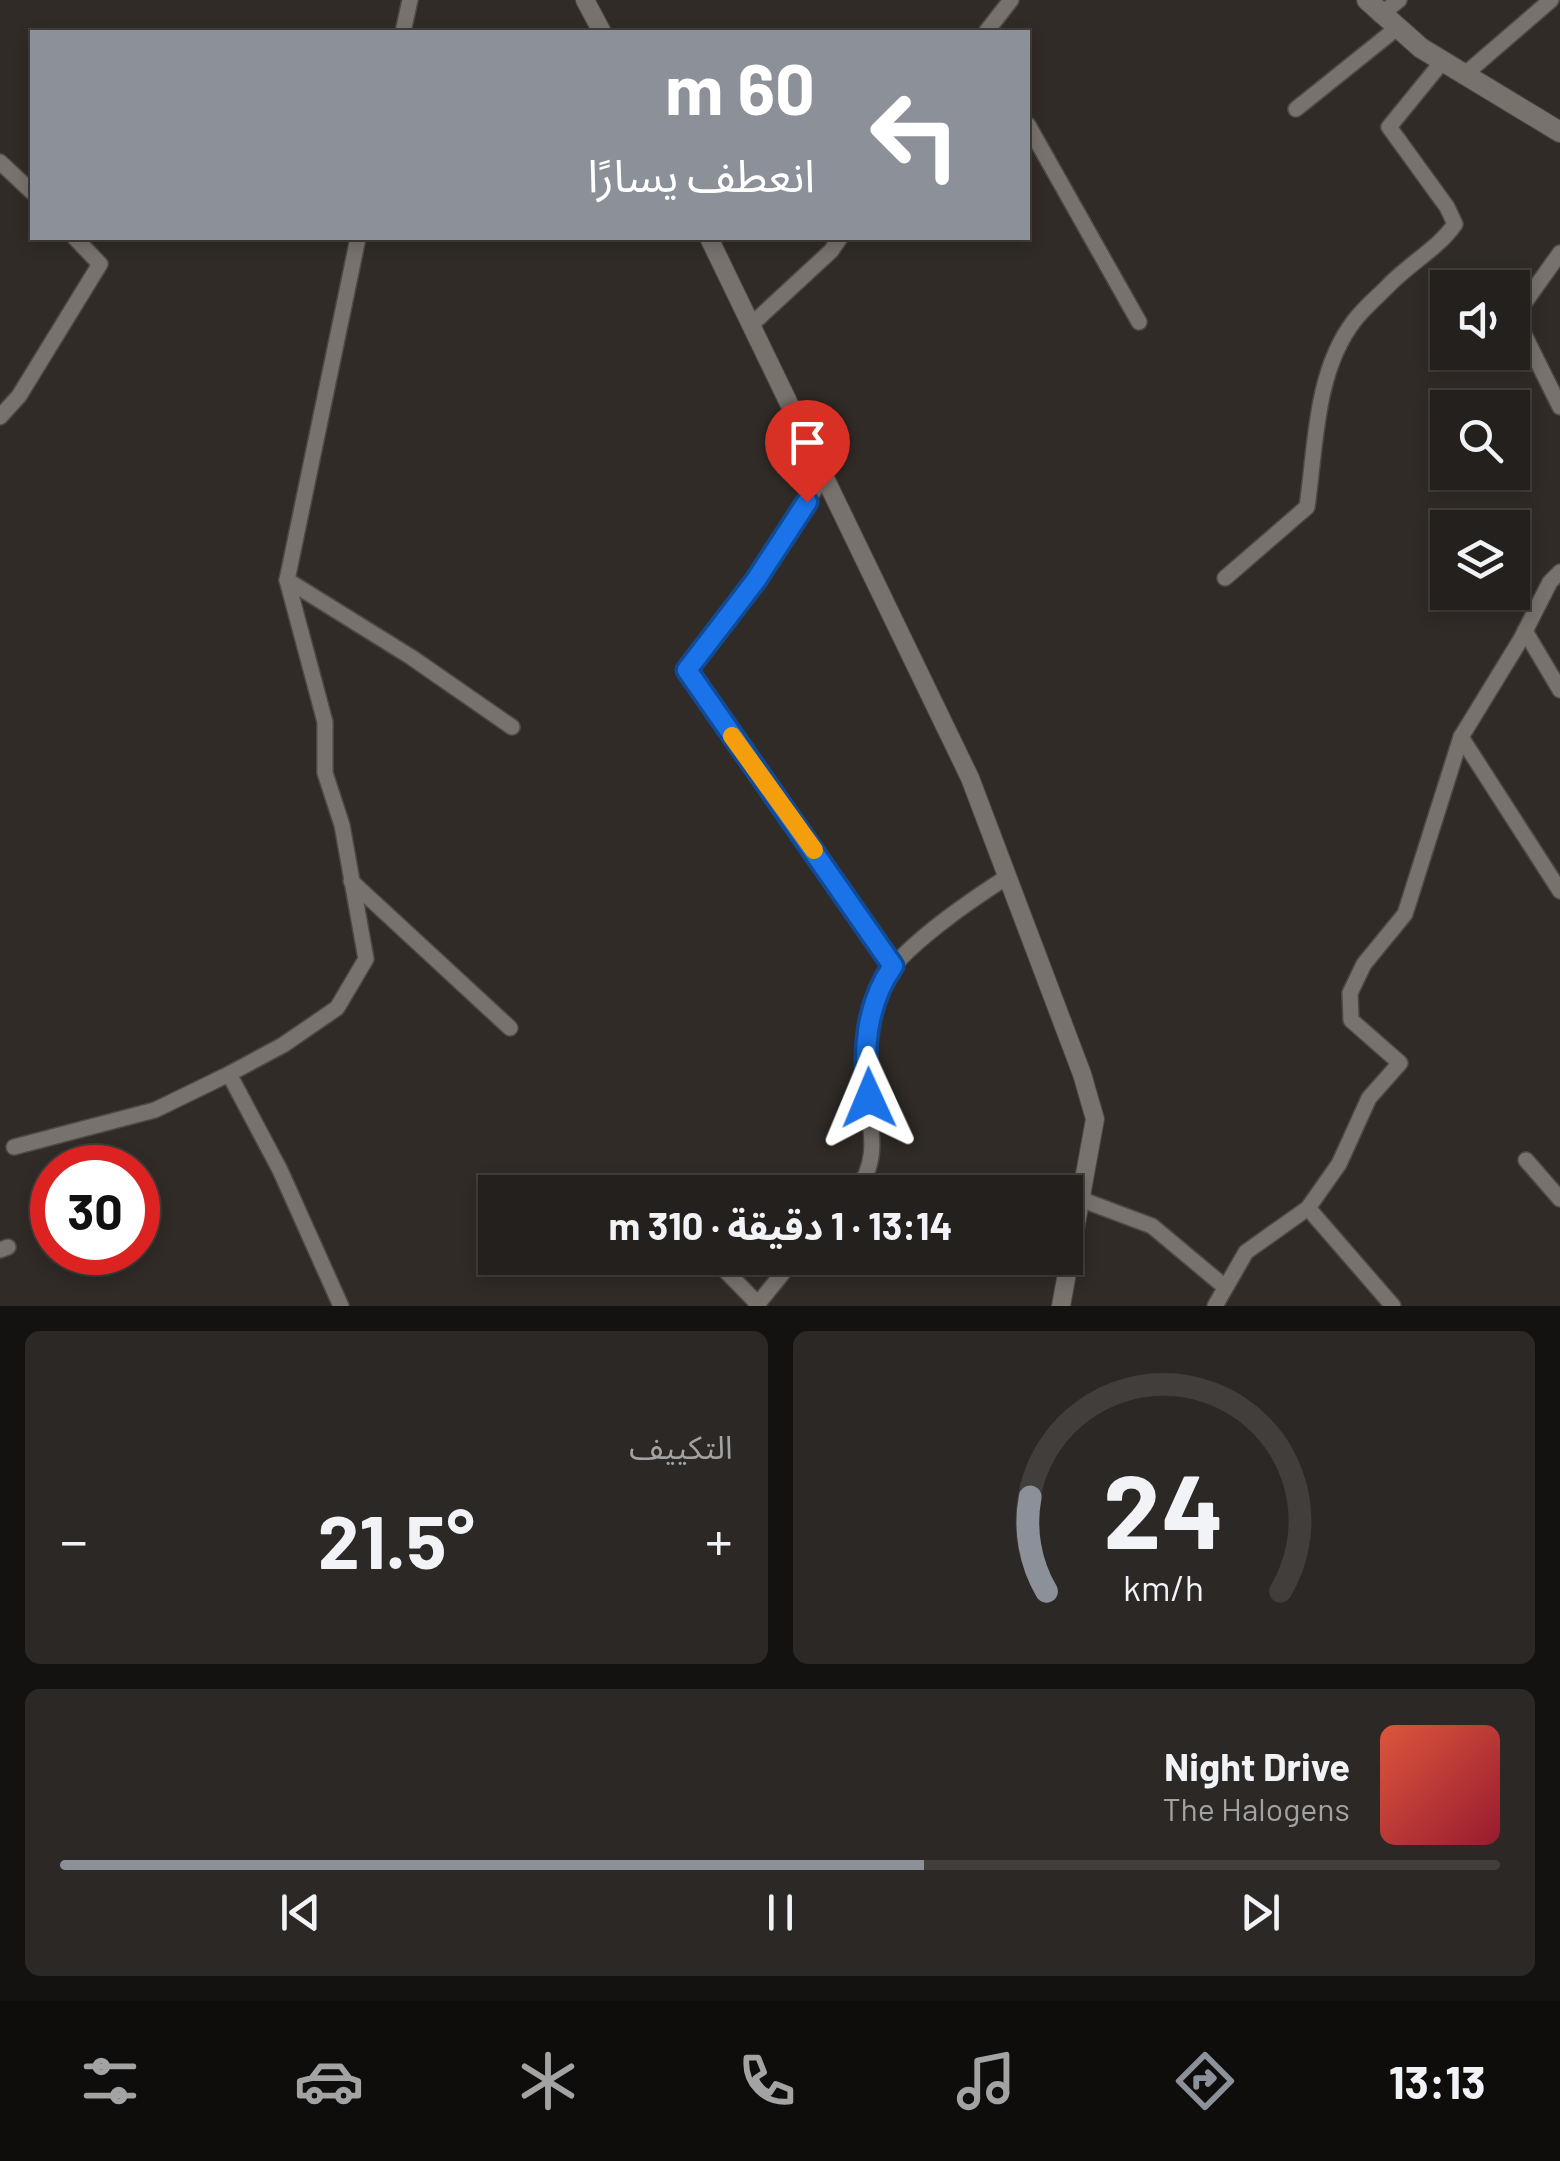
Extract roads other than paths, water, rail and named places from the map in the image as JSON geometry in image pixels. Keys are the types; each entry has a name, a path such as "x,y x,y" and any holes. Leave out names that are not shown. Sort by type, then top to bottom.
{"main road":[{"path":"1382,15 1442,62 1560,132"}],"street":[{"path":"403,30 410,0"},
{"path":"585,0 601,30"},
{"path":"988,30 1011,0"},
{"path":"1296,109 1399,0"},
{"path":"1464,76 1551,0"},
{"path":"1225,578 1307,507 1318,414 1333,358 1354,321 1408,265 1447,236 1455,224 1389,127 1442,62"},
{"path":"1030,129 1138,322"},
{"path":"0,162 30,190"},
{"path":"0,418 19,396 100,264 77,240"},
{"path":"14,1147 154,1110 283,1046 337,1008 366,959 342,825 325,774 325,722 287,580 358,240"},
{"path":"710,240 970,778 1082,1074 1095,1119 1083,1183"},
{"path":"752,324 838,240"},
{"path":"1560,253 1515,316 1560,407"},
{"path":"824,475 756,580 687,670 893,966"},
{"path":"1215,1306 1246,1252 1308,1208 1338,1164 1369,1098 1400,1063 1351,1020 1350,994 1364,964 1405,914 1461,738 1550,582 1560,572"},
{"path":"287,580 411,657 512,727"},
{"path":"1525,631 1560,690"},
{"path":"1461,738 1560,891"},
{"path":"865,1175 874,1148 866,1077 872,1004 893,966 946,920 1007,877"},
{"path":"352,881 510,1028"},
{"path":"229,1074 280,1170 341,1306"},
{"path":"1526,1160 1560,1199"},
{"path":"1083,1200 1152,1226 1225,1288"},
{"path":"1308,1208 1394,1306"},
{"path":"729,1275 757,1305 781,1275"},
{"path":"1061,1306 1067,1275"}]}
